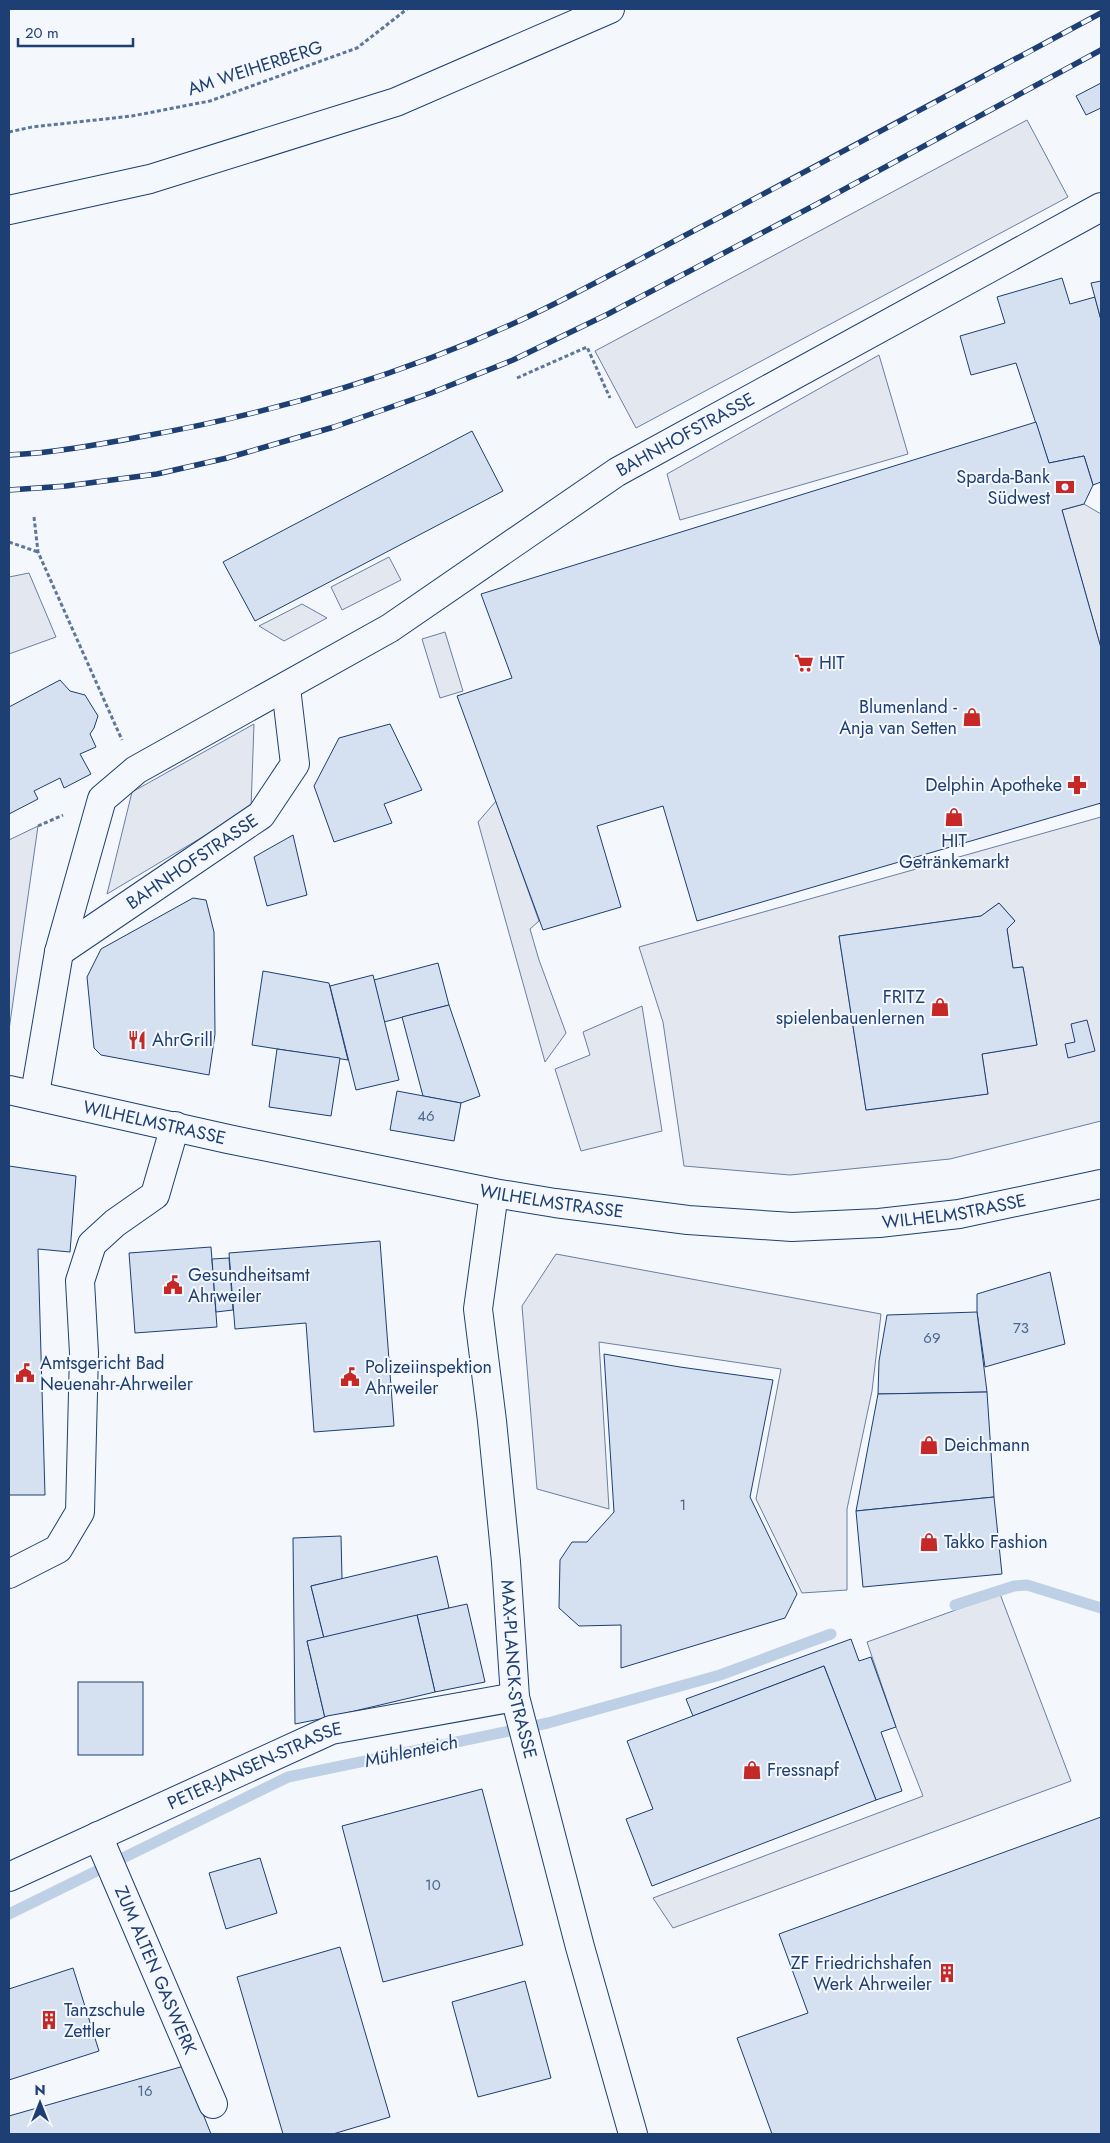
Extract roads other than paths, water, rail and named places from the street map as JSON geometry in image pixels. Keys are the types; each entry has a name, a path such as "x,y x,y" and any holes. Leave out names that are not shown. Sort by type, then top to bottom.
{"street":[{"path":"9,210 150,179 396,102 610,9"},
{"name":"BAHNHOFSTRASSE","path":"35,1094 59,952 102,799 136,770 286,688 390,628 617,472 1101,207"},
{"name":"BAHNHOFSTRASSE","path":"59,952 261,816 295,764 286,688"},
{"name":"WILHELMSTRASSE","path":"9,1090 35,1094 281,1150 494,1193 688,1220 792,1227 879,1223 959,1214 1101,1184"},
{"path":"9,1574 58,1549 80,1512 84,1353 80,1281 92,1244 115,1223 155,1195 175,1126"},
{"name":"MAX-PLANCK-STRASSE","path":"494,1193 478,1309 492,1421 506,1562 517,1705 580,1947 633,2134"},
{"name":"PETER-JANSEN-STRASSE","path":"9,1878 101,1843 331,1730 517,1705"},
{"name":"ZUM ALTEN GASWERK","path":"101,1843 213,2104"}],"waterway":[{"name":"Mühlenteich","path":"955,1605 1014,1586 1027,1585 1101,1608"},
{"name":"Mühlenteich","path":"9,1914 288,1777 548,1723 720,1675 831,1634"}],"railway":[{"path":"9,455 90,446 242,416 345,387 396,371 446,352 542,310 587,287 1101,13"},
{"path":"9,490 66,486 157,474 227,458 334,427 431,393 513,360 608,314 817,204 1101,50"}],"place":[{"name":"Sparda-Bank Südwest","path":"1065,487"},
{"name":"HIT","path":"804,663"},
{"name":"Blumenland - Anja van Setten","path":"972,717"},
{"name":"Delphin Apotheke","path":"1077,785"},
{"name":"HIT Getränkemarkt","path":"954,817"},
{"name":"FRITZ spielenbauenlernen","path":"940,1007"},
{"name":"AhrGrill","path":"137,1040"},
{"name":"Gesundheitsamt Ahrweiler","path":"173,1285"},
{"name":"Amtsgericht Bad Neuenahr-Ahrweiler","path":"25,1373"},
{"name":"Polizeiinspektion Ahrweiler","path":"350,1377"},
{"name":"Deichmann","path":"929,1445"},
{"name":"Takko Fashion","path":"929,1542"},
{"name":"Fressnapf","path":"752,1770"},
{"name":"ZF Friedrichshafen Werk Ahrweiler","path":"947,1973"},
{"name":"Tanzschule Zettler","path":"49,2020"}]}
